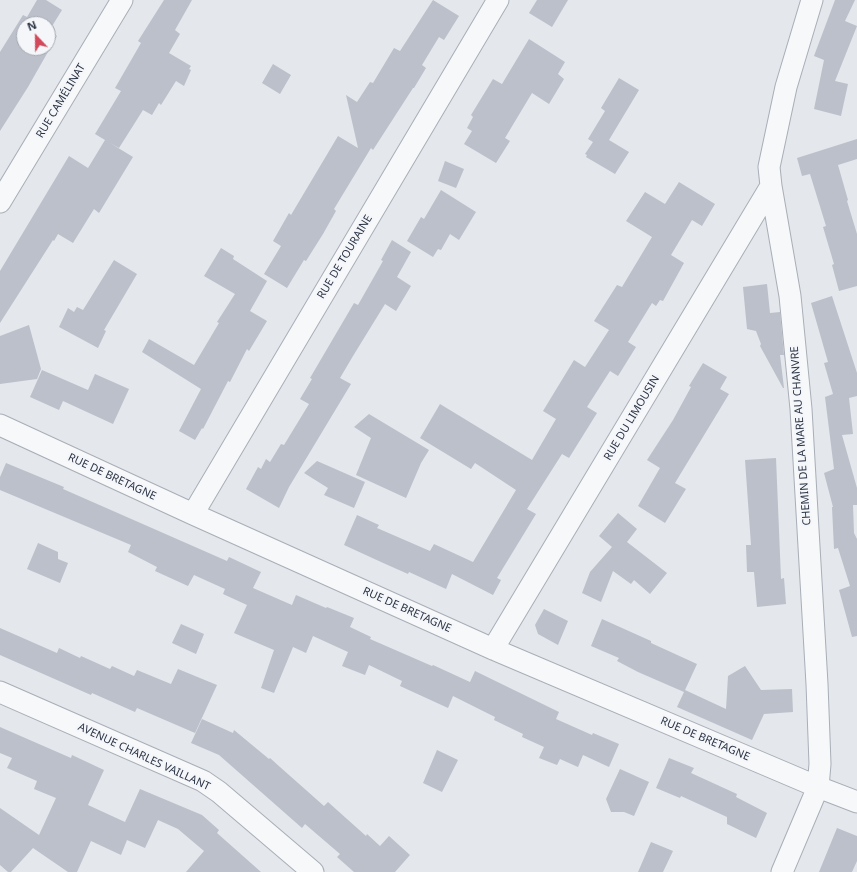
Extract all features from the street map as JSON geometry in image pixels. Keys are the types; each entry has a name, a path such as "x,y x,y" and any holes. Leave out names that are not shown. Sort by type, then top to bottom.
{"street":[{"name":"RUE CAMÉLINAT","path":"0,202 122,0"},
{"name":"RUE DE TOURAINE","path":"193,514 498,0"},
{"name":"CHEMIN DE LA MARE AU CHANVRE","path":"782,872 818,787 820,764 817,684 801,410 790,296 769,167 786,87 812,0"},
{"name":"RUE DU LIMOUSIN","path":"493,649 771,186"},
{"name":"RUE DE BRETAGNE","path":"0,426 493,649 818,787 857,802"},
{"name":"AVENUE CHARLES VAILLANT","path":"0,692 203,781 219,792 313,872"}],"building":[{"path":"37,0 46,0 62,10 56,20 56,16 28,16"},
{"path":"164,0 192,0 175,30 180,34 169,53 191,66 189,69 191,70 184,86 176,81 161,105 159,103 152,115 143,110 119,148 110,143 133,157 99,213 94,209 73,243 58,234 0,323 0,271 69,156 88,168 105,140 95,134 121,91 115,88 141,43 138,41"},
{"path":"433,0 459,16 444,40 439,37 422,65 426,68 414,88 373,150 371,148 334,209 336,211 323,234 306,261 304,260 287,288 264,274 281,246 273,241 289,213 291,215 338,136 358,148 346,95 357,102 370,82 373,83 394,48 400,51"},
{"path":"537,0 568,0 552,27 529,13"},
{"path":"835,0 855,0 845,21 857,26 835,81 848,84 841,116 814,109 824,60 814,56"},
{"path":"16,26 16,56 46,56 0,131 0,52"},
{"path":"529,39 565,62 558,74 564,79 549,104 532,93 505,138 510,141 496,163 464,144 472,131 467,128 473,117 471,115 493,79 502,84"},
{"path":"273,64 291,75 280,94 262,83"},
{"path":"619,78 639,90 609,140 629,152 615,174 586,157 587,155 585,154 593,142 588,139 605,111 601,108"},
{"path":"857,139 857,159 838,165 857,234 857,286 839,291 832,265 834,264 823,227 826,226 810,174 802,176 797,158"},
{"path":"445,161 464,169 456,188 438,181"},
{"path":"679,182 715,204 702,226 692,220 671,255 684,263 663,301 660,300 656,306 652,303 628,342 636,347 618,376 610,371 587,407 597,413 569,458 562,454 527,509 536,514 497,578 501,580 493,595 452,574 446,589 409,572 408,574 344,545 357,515 379,525 377,528 430,551 434,544 473,562 516,490 475,463 471,469 420,438 440,404 532,460 556,419 543,411 574,360 585,367 609,330 594,321 617,285 622,287 652,237 626,221 645,192 665,204"},
{"path":"441,190 476,212 459,240 450,234 441,250 438,249 433,257 407,241 421,217 424,219"},
{"path":"392,240 411,252 397,277 411,286 396,311 385,304 353,356 340,378 351,384 289,487 279,508 246,489 258,467 261,469 266,459 270,462 281,444 284,445 309,404 300,399 312,379 310,378 354,303 358,305 383,261 381,260"},
{"path":"221,248 234,256 233,259 267,281 250,311 267,321 249,351 247,349 230,382 228,381 203,429 202,428 195,440 179,431 201,389 142,352 149,339 194,365 219,323 217,322 235,294 204,276"},
{"path":"114,260 137,274 104,330 106,331 98,348 59,327 68,308 74,312 77,307 83,310"},
{"path":"767,284 770,313 780,312 784,355 780,355 784,388 760,346 761,344 756,331 747,329 743,287"},
{"path":"832,296 857,373 857,396 849,398 853,434 842,435 857,488 857,505 853,505 854,533 857,539 857,636 852,637 839,590 850,586 838,548 834,549 833,507 824,473 834,469 825,397 833,394 824,363 828,362 811,303"},
{"path":"29,325 41,369 37,379 0,384 0,336"},
{"path":"703,363 727,377 720,389 729,394 675,483 686,489 665,523 638,506 660,468 647,460 673,420 691,387 689,386"},
{"path":"42,370 88,390 95,374 129,389 113,424 63,401 59,410 30,397"},
{"path":"369,414 429,450 421,463 406,498 356,475 371,438 354,427"},
{"path":"776,458 781,579 784,578 786,604 757,607 754,572 747,572 746,545 751,545 745,460"},
{"path":"317,461 365,482 354,508 324,495 328,488 304,473"},
{"path":"6,463 64,487 63,489 227,561 229,557 261,572 253,588 292,605 296,595 326,608 327,607 354,618 350,627 371,637 370,639 470,682 475,671 559,712 556,719 592,735 593,733 619,744 609,767 583,755 578,767 560,759 557,765 539,758 544,747 522,737 523,734 494,720 495,717 453,696 448,708 400,686 402,681 369,665 365,675 342,666 348,652 313,636 306,653 293,647 274,693 261,688 274,650 234,633 247,605 223,594 225,589 194,575 188,586 155,571 157,567 128,552 131,545 0,490 0,477"},
{"path":"618,513 637,529 627,542 667,573 650,594 634,580 631,584 613,571 601,602 582,593 590,572 612,547 599,536"},
{"path":"38,543 58,552 58,559 68,563 60,583 27,569"},
{"path":"544,609 568,621 558,645 538,634 535,625"},
{"path":"602,619 697,664 685,690 726,709 728,676 745,666 761,690 792,689 793,712 764,714 752,740 677,707 684,692 638,672 617,661 619,658 591,646"},
{"path":"181,624 204,634 196,654 172,643"},
{"path":"0,628 57,653 59,648 80,658 81,656 110,669 112,666 134,676 137,670 171,684 178,669 217,685 195,733 137,708 135,712 92,693 91,695 0,655"},
{"path":"202,719 233,733 234,730 269,759 270,758 324,806 328,802 366,836 367,834 380,846 389,836 410,855 395,872 354,872 337,857 340,854 305,824 302,828 219,755 191,743"},
{"path":"0,727 71,758 72,755 104,770 88,805 125,822 140,789 202,815 219,830 217,833 261,872 186,872 204,851 178,829 158,820 145,848 127,840 121,855 91,841 77,872 68,872 33,848 11,872 8,872 0,865 0,808 39,835 56,798 34,789 37,781 7,768 12,758 0,753"},
{"path":"437,750 458,760 442,792 423,783"},
{"path":"669,758 694,768 691,773 737,794 736,797 767,813 756,838 727,824 727,817 681,796 680,798 656,788"},
{"path":"620,769 649,782 634,816 624,812 611,812 606,799"},
{"path":"837,828 857,836 857,861 852,872 819,872"},
{"path":"651,842 673,851 663,872 638,872"}]}
